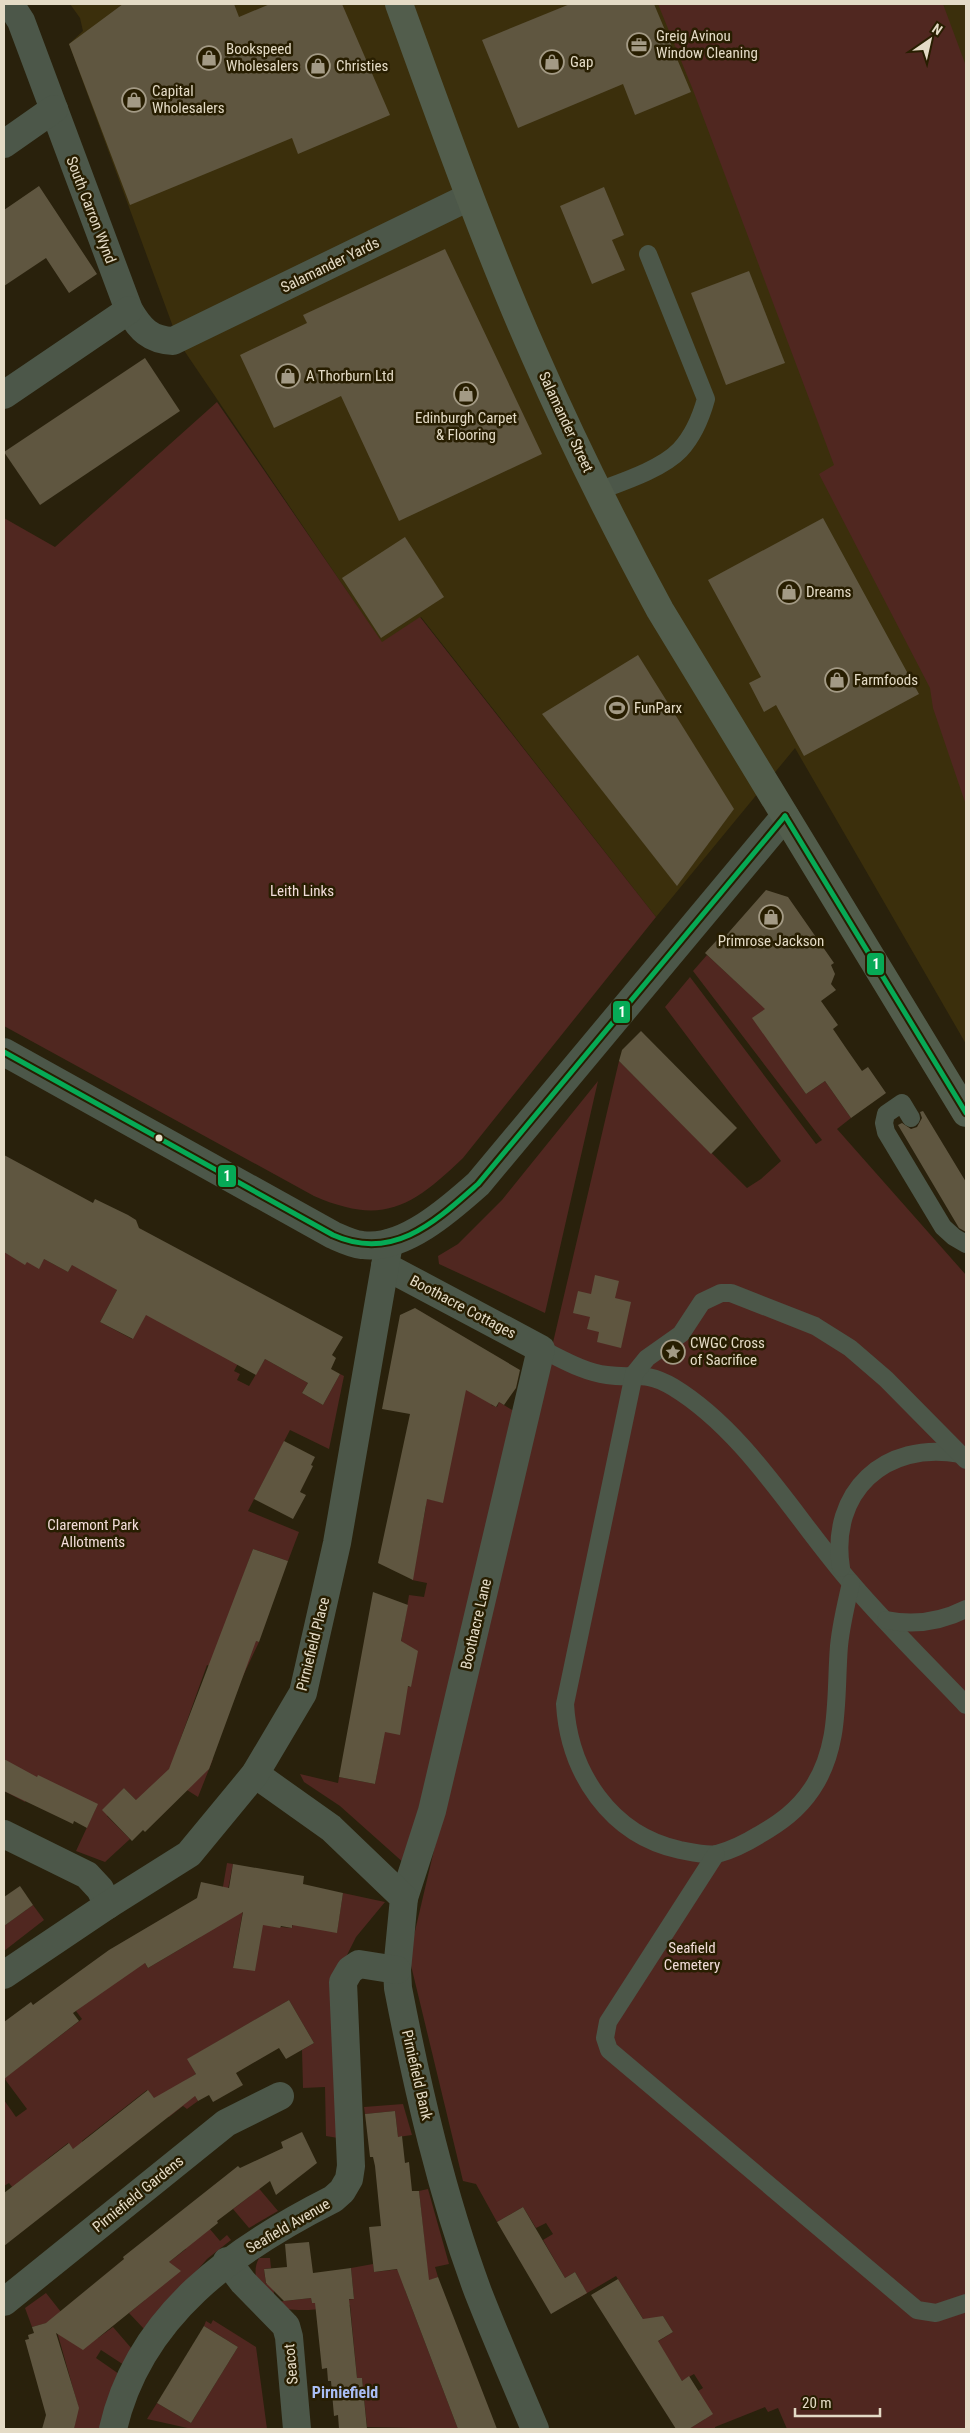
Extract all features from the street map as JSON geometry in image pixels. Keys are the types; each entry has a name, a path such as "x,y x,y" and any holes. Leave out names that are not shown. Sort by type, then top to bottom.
{"main road":[{"name":"Salamander Street","path":"399,4 469,197 534,356 598,491 660,610 966,1113"}],"street":[{"name":"South Carron Wynd","path":"10,4 21,21 129,310 146,334 159,340 173,341 191,332"},
{"path":"4,144 54,109"},
{"name":"Salamander Yards","path":"191,332 469,197"},
{"path":"4,395 129,310"},
{"path":"4,1052 333,1235 387,1254 478,1184 784,816"},
{"name":"Boothacre Cottages","path":"387,1254 541,1348"},
{"name":"Pirniefield Place","path":"4,1975 108,1904 189,1854 255,1774 298,1700 306,1682 337,1543 387,1254"},
{"name":"Boothacre Lane","path":"404,1898 432,1811 541,1348"},
{"path":"255,1774 331,1828 404,1898"},
{"path":"4,1834 86,1875 100,1889 108,1904"},
{"name":"Pirniefield Bank","path":"404,1898 397,1970 402,2011 429,2129 452,2212 478,2292 535,2429"},
{"name":"Seafield Avenue","path":"113,2429 126,2387 136,2366 157,2330 170,2314 227,2261 333,2199 346,2185 352,2166 343,1982 350,1970 359,1964 397,1970"},
{"name":"Pirniefield Gardens","path":"4,2302 226,2124 280,2096"},
{"name":"Seacot","path":"227,2261 242,2282 286,2326 289,2337 297,2429"}],"lane":[{"path":"598,491 628,480 675,455 690,437 706,399 648,254"},
{"path":"911,1118 902,1103 886,1114 884,1123 886,1132 943,1227 954,1237 966,1244"},
{"path":"851,1583 841,1626 836,1724 832,1744 820,1775 799,1806 782,1822 741,1846 716,1854 688,1851 660,1843 631,1828 617,1818 601,1801 577,1763 567,1729 565,1704 634,1374 648,1358 681,1334 702,1302 710,1296 731,1293 807,1322 850,1348 868,1362 963,1457"},
{"path":"541,1348 590,1371 609,1375 634,1374 657,1379 695,1401 761,1468 851,1583 966,1705"},
{"path":"841,1568 838,1552 842,1519 857,1489 868,1476 895,1458 911,1453 927,1450 963,1457"},
{"path":"886,1620 900,1623 928,1622 966,1609"},
{"path":"716,1854 608,2022 605,2038 609,2050 918,2310 936,2313 966,2303"}],"shaded area":[{"path":"70,4 966,4 966,1044 795,748 656,917 421,617 382,643 179,343 69,44 83,31 80,18"}],"green space":[{"path":"658,4 943,4 966,66 966,805 933,708 930,688 819,474 834,465 693,90"},
{"name":"Leith Links","path":"217,402 382,642 420,617 656,917 463,1158 428,1189 395,1207 378,1210 359,1210 314,1196 4,1026 4,518 55,547"},
{"name":"Seafield Cemetery","path":"707,955 744,989 762,969 790,1071 806,1094 825,1081 851,1118 837,1129 966,1275 966,2429 787,2429 778,2408 768,2412 765,2407 715,2427 715,2429 689,2429 705,2419 698,2391 703,2388 694,2374 682,2381 657,2342 673,2332 663,2316 647,2325 616,2276 577,2299 582,2284 575,2272 565,2278 543,2240 553,2234 546,2223 536,2228 523,2207 497,2222 476,2184 463,2181 408,1953 415,1931 619,1061 747,1188 761,1179 781,1161 665,1007 690,977 816,1144 822,1140 693,971"},
{"path":"598,1081 545,1313 439,1264 438,1256 458,1244 502,1200"},
{"name":"Claremont Park Allotments","path":"4,1220 27,1233 27,1262 44,1259 68,1272 76,1257 117,1290 100,1322 132,1339 158,1292 242,1356 234,1371 240,1374 237,1380 249,1386 265,1359 308,1383 302,1393 323,1405 340,1374 344,1376 329,1449 290,1430 248,1511 299,1532 288,1561 253,1549 224,1629 259,1642 242,1678 207,1665 178,1746 213,1759 198,1797 187,1790 137,1801 124,1788 118,1805 107,1816 130,1839 105,1862 76,1851 95,1810 38,1776 25,1802 4,1791 6,1760 4,1759"},
{"path":"424,1373 495,1399 491,1405 497,1407 499,1402 517,1413 405,1864 340,1806 304,1782 300,1774 338,1783 339,1777 375,1784 393,1684 411,1687 400,1648 409,1595 424,1597 427,1583 412,1580 426,1506 394,1492 443,1502"},
{"path":"227,1863 233,1864 228,1889 246,1893 233,1967 263,1923 271,1926 292,1928 293,1922 337,1932 343,1893 385,1902 356,1937 340,1969 344,2139 326,2136 325,2087 303,2088 302,2050 314,2043 289,2000 188,2059 196,2074 186,2080 198,2101 187,2109 183,2106 169,2117 147,2090 82,2141 85,2164 68,2143 46,2160 16,2192 9,2183 4,2186 4,2100 16,2117 27,2109 4,2078 4,2066 10,2074 82,2019 76,2011 141,1957 148,1968 199,1938 218,1916"},
{"path":"33,1905 44,1920 4,1951 4,1926"},
{"path":"403,2104 412,2135 398,2137 395,2111 365,2114 364,2107"},
{"path":"256,2185 278,2211 249,2228 233,2209 250,2196"},
{"path":"428,2189 449,2264 435,2267 438,2277 405,2290 458,2429 367,2427 362,2378 357,2378 350,2305 298,2310 273,2304 264,2297 258,2285 256,2265 259,2258 270,2258 271,2268 264,2269 266,2284 273,2284 275,2302 311,2298 312,2303 354,2299 351,2268 373,2264 374,2272 427,2266 419,2191"},
{"path":"168,2226 209,2228 220,2241 227,2235 231,2240 207,2259 145,2330 129,2313 145,2300 117,2266 169,2262 186,2249"},
{"path":"46,2293 80,2336 90,2329 98,2338 113,2327 132,2349 124,2365 101,2350 96,2358 119,2374 102,2429 74,2429 78,2406 54,2321 32,2327 25,2308"},
{"path":"213,2320 256,2347 267,2429 192,2429 147,2419 157,2403 191,2423 238,2347 204,2326 206,2321 211,2324"}],"building":[{"path":"123,4 234,4 239,17 270,4 342,4 390,115 298,154 292,138 130,205 69,44"},
{"path":"570,4 654,4 691,92 635,115 623,84 518,128 482,40"},
{"path":"39,186 97,274 69,293 46,258 4,286 4,210"},
{"path":"604,187 624,235 612,240 625,270 592,284 560,206"},
{"path":"445,249 542,454 399,521 341,396 274,428 240,355 307,323 303,315"},
{"path":"749,271 785,363 726,385 691,293"},
{"path":"145,358 180,411 40,505 4,452"},
{"path":"823,518 919,694 804,756 776,705 764,712 749,683 761,677 708,580"},
{"path":"405,537 444,597 381,638 342,578"},
{"path":"638,655 734,809 677,886 542,714"},
{"path":"766,890 788,897 834,963 831,965 835,974 831,984 836,990 821,1001 838,1025 833,1029 862,1071 868,1067 886,1093 851,1118 825,1081 806,1094 752,1018 765,1009 705,953 717,940 722,940"},
{"path":"641,1031 737,1128 711,1154 619,1061 622,1050"},
{"path":"923,1111 966,1182 966,1232 959,1228 898,1125 902,1123 911,1129 917,1127 922,1118 920,1112"},
{"path":"4,1155 93,1203 95,1199 128,1215 136,1220 139,1228 343,1337 332,1355 336,1358 331,1369 340,1374 323,1405 302,1393 308,1383 265,1359 256,1375 146,1315 133,1339 100,1322 117,1290 72,1265 68,1272 44,1259 39,1269 27,1262 25,1265 4,1252"},
{"path":"595,1275 619,1281 615,1298 631,1302 621,1348 597,1342 599,1332 587,1329 590,1317 573,1313 578,1291 591,1294"},
{"path":"415,1308 520,1370 516,1388 504,1405 499,1402 496,1407 466,1390 443,1503 427,1499 413,1580 378,1563 410,1414 382,1409 400,1315"},
{"path":"284,1441 315,1457 311,1465 313,1466 300,1492 306,1495 293,1519 254,1499"},
{"path":"253,1549 288,1561 259,1642 256,1641 209,1769 145,1832 143,1830 132,1841 102,1810 124,1788 136,1800 169,1769"},
{"path":"373,1592 408,1605 401,1641 418,1651 411,1687 408,1686 400,1735 385,1732 375,1784 339,1777"},
{"path":"4,1759 37,1777 38,1775 98,1804 87,1828 74,1821 73,1824 4,1791"},
{"path":"233,1864 304,1876 303,1884 343,1893 337,1933 292,1925 292,1928 281,1926 280,1928 263,1925 255,1971 233,1968 243,1912 148,1968 145,1963 73,2013 79,2021 4,2079 4,2022 31,2002 33,2005 109,1950 197,1898 201,1882 229,1888"},
{"path":"20,1886 33,1905 4,1926 4,1897"},
{"path":"289,2000 314,2043 286,2059 279,2048 236,2073 243,2085 213,2102 209,2095 198,2101 195,2096 4,2246 4,2193 69,2143 73,2149 148,2090 154,2098 196,2074 187,2059"},
{"path":"395,2111 398,2137 402,2136 405,2163 409,2162 412,2191 419,2191 429,2280 438,2277 497,2429 458,2429 397,2269 374,2272 369,2227 381,2226 375,2166 373,2157 370,2157 365,2114"},
{"path":"302,2132 317,2163 276,2195 270,2181 217,2221 218,2223 169,2262 181,2271 83,2350 56,2333 79,2408 74,2429 42,2429 46,2415 25,2340 29,2339 28,2335 34,2333 32,2327 46,2323 124,2259 123,2257 238,2166 240,2168 283,2148 281,2142"},
{"path":"523,2207 565,2278 575,2272 587,2293 551,2314 497,2222"},
{"path":"309,2242 313,2273 351,2268 354,2299 349,2299 357,2378 362,2378 367,2429 339,2429 338,2415 334,2416 331,2381 328,2381 327,2368 322,2369 315,2303 312,2303 311,2298 284,2301 266,2283 264,2269 287,2267 285,2244"},
{"path":"618,2279 643,2319 663,2316 673,2332 658,2341 682,2381 689,2376 713,2414 689,2429 676,2429 591,2295"},
{"path":"204,2326 238,2347 191,2423 157,2403"}],"transit line":[{"name":"1","path":"785,816 966,1113"},
{"name":"1","path":"4,1052 333,1235 355,1242 375,1244 394,1241 412,1234 429,1224 478,1184 785,816"}],"place":[{"name":"Greig Avinou Window Cleaning","path":"639,45"},
{"name":"Bookspeed Wholesalers","path":"209,58"},
{"name":"Gap","path":"552,62"},
{"name":"Christies","path":"318,66"},
{"name":"Capital Wholesalers","path":"134,100"},
{"name":"A Thorburn Ltd","path":"288,376"},
{"name":"Edinburgh Carpet & Flooring","path":"466,394"},
{"name":"Dreams","path":"789,592"},
{"name":"Farmfoods","path":"837,680"},
{"name":"FunParx","path":"617,708"},
{"name":"Primrose Jackson","path":"771,917"},
{"name":"CWGC Cross of Sacrifice","path":"673,1352"}],"district":[{"name":"Pirniefield","path":"345,2392"}]}
